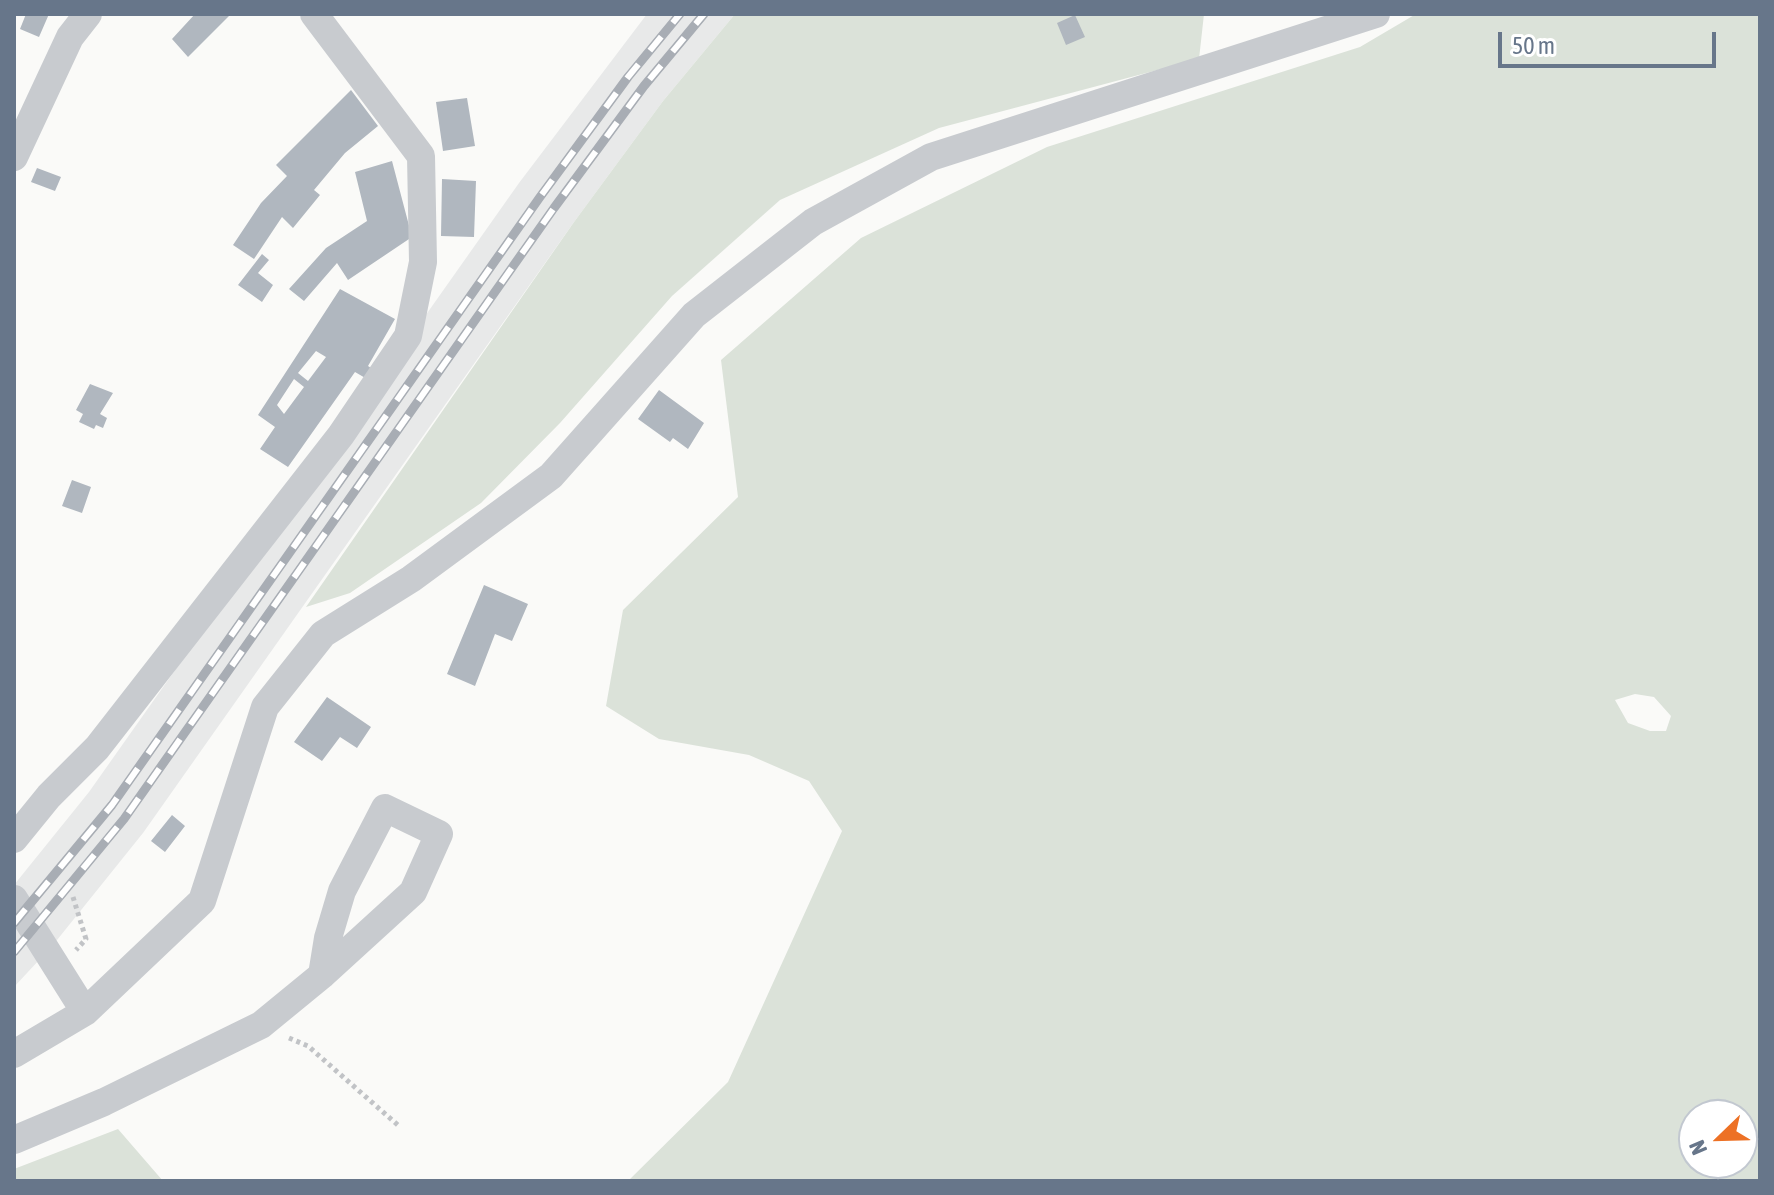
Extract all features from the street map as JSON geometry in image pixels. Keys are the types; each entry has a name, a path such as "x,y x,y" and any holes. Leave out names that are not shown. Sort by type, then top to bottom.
{"street":[{"path":"14,157 70,37 88,14"},
{"path":"14,839 49,796 97,748 341,435 408,336 423,262 421,156 314,14"},
{"path":"14,1054 85,1012 202,901 265,707 323,634 411,579 551,476 694,315 813,222 931,157 1376,14"},
{"path":"14,1140 104,1102 261,1025 322,975 413,892 439,834 385,808 342,891 328,938 322,975"},
{"path":"14,899 85,1012"}],"path":[{"path":"59,968 86,939 73,897"},
{"path":"261,1025 308,1046 400,1127"}],"shaded area":[{"path":"647,14 735,14 663,101 574,222 143,833 53,945 14,987 14,885 89,792 519,183"},
{"path":"735,14 1204,14 1199,59 939,128 780,200 672,296 560,423 481,503 350,593 306,607 574,222 663,101"},
{"path":"1416,14 1760,14 1760,1181 628,1181 728,1082 842,831 809,781 749,755 659,739 606,706 623,610 738,497 721,360 861,238 1047,147 1360,47","holes":["1635,694 1654,697 1671,716 1666,731 1650,731 1628,723 1615,700"]},
{"path":"118,1129 163,1181 14,1181 14,1169"}],"building":[{"path":"26,14 49,14 39,37 20,29"},
{"path":"195,14 231,14 188,57 172,39"},
{"path":"1075,15 1085,37 1066,45 1057,23"},
{"path":"351,90 378,126 345,153 314,190 320,195 293,228 282,217 254,259 233,245 261,203 287,176 276,165"},
{"path":"467,98 475,146 443,151 436,102"},
{"path":"392,161 412,237 348,280 337,263 304,301 289,289 326,248 367,221 355,172"},
{"path":"37,168 61,177 55,191 31,182"},
{"path":"442,179 476,181 474,237 441,236"},
{"path":"262,254 269,260 258,273 273,285 262,302 238,285"},
{"path":"340,289 395,319 368,366 374,370 367,379 355,372 288,467 260,449 275,427 258,415","holes":["316,351 326,357 308,381 298,373","294,379 304,387 284,414 277,405"]},
{"path":"90,384 113,393 100,414 107,418 103,428 96,425 94,429 79,422 83,414 76,410"},
{"path":"659,390 704,423 688,449 673,438 670,442 638,419"},
{"path":"72,480 91,487 82,513 62,506"},
{"path":"484,585 528,604 512,641 495,634 475,686 447,674"},
{"path":"327,697 371,727 357,748 340,737 322,761 294,742"},
{"path":"172,815 185,826 165,852 151,841"}],"railway":[{"path":"14,923 112,805 540,197 628,77 680,14"},
{"path":"14,952 124,819 554,208 644,86 704,14"}]}
